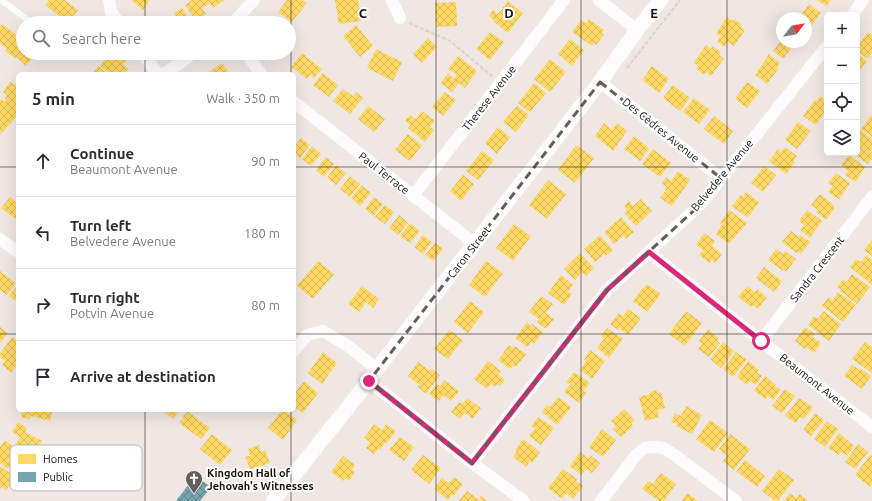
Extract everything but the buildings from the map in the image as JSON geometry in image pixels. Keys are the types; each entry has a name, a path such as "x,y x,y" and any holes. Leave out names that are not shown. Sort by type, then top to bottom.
{"street":[{"path":"109,0 111,12 113,16"},
{"path":"239,16 254,0"},
{"path":"392,0 400,18"},
{"name":"Therese Avenue","path":"413,196 564,0"},
{"path":"599,0 637,30"},
{"name":"Caron Street","path":"273,501 475,244 600,82 660,0"},
{"path":"854,12 864,0"},
{"name":"Belvedere Avenue","path":"472,463 607,290 701,204 825,48"},
{"path":"147,60 156,72"},
{"path":"167,72 184,60"},
{"path":"251,60 260,72"},
{"name":"Des Cèdres Avenue","path":"600,82 722,179"},
{"name":"Paul Terrace","path":"296,108 475,244"},
{"name":"Sandra Crescent","path":"761,341 872,197"},
{"path":"0,239 16,251"},
{"name":"Beaumont Avenue","path":"649,252 761,341 870,422"},
{"path":"296,349 307,335 323,331 348,346 373,375 472,463 524,501"},
{"path":"601,501 637,454 645,448 654,447 664,448 736,501"}],"lane":[{"path":"1,0 23,16"}],"path":[{"path":"400,18 450,41 500,83"}],"highlighted area":[{"path":"600,82 722,179 701,204 607,290 472,463 369,381"}],"place":[{"name":"Kingdom Hall of Jehovah's Witnesses","path":"194,494"}],"route":[{"path":"369,381 472,463 607,290 649,252 761,341"}]}
